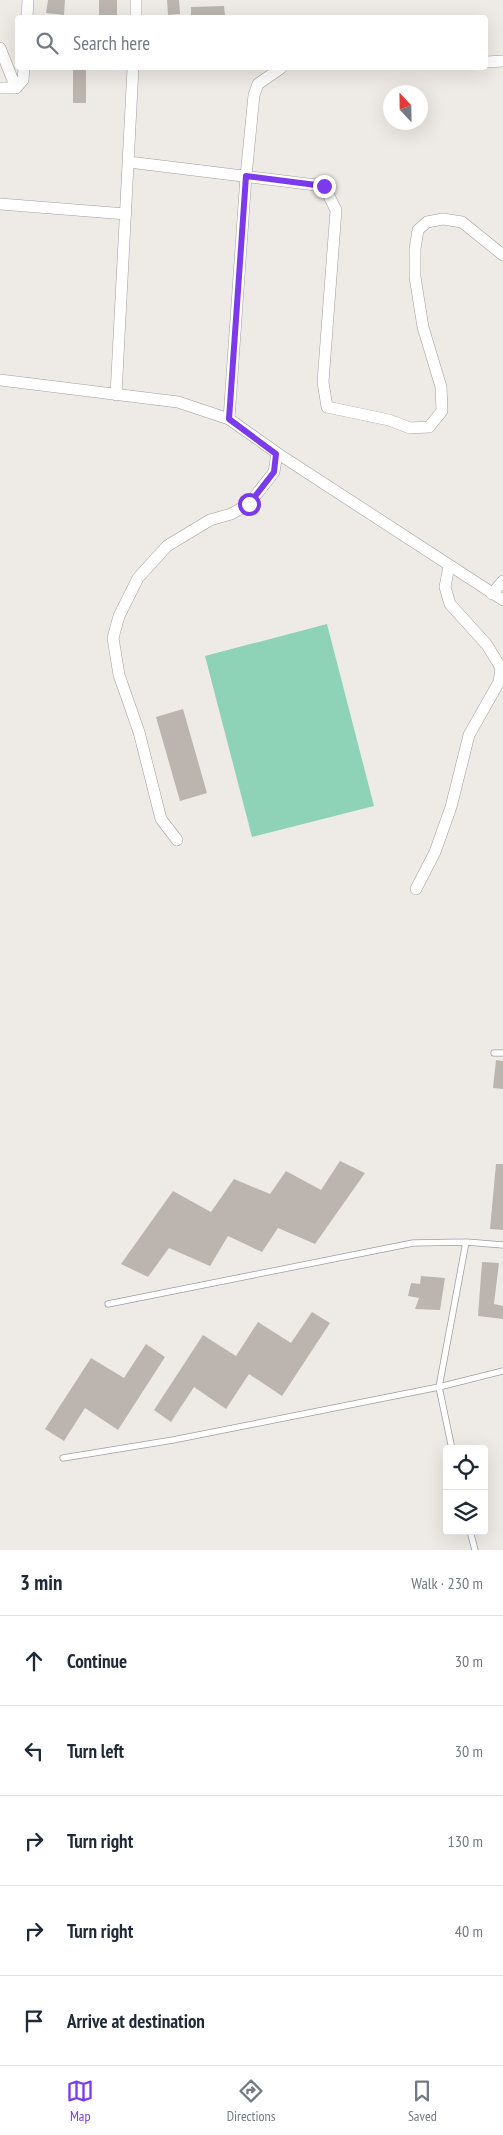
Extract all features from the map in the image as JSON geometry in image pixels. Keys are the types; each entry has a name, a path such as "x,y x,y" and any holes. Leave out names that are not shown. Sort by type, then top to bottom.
{"street":[{"path":"27,15 28,0"},
{"path":"136,0 136,15"},
{"path":"0,48 16,88"},
{"path":"488,62 503,61"},
{"path":"0,88 16,88 23,80 24,70"},
{"path":"116,395 133,70"},
{"path":"229,419 246,176 254,95 258,84 278,70"},
{"path":"129,162 324,186 336,210 323,382 327,407 336,411 365,415 410,428 429,427 442,411 441,387 423,327 415,277 415,249 418,230 427,222 443,219 462,222 503,255"},
{"path":"0,204 126,214"},
{"path":"0,380 178,402 229,419 276,454 503,600"},
{"path":"177,840 161,819 139,732 120,675 113,638 117,623 138,578 167,546 210,520 231,514 249,504 274,472 276,454"},
{"path":"416,889 435,852 451,807 469,735 499,682 501,668 487,645 450,604 445,587 449,566"},
{"path":"492,594 503,581"}],"lane":[{"path":"494,1052 503,1054"},
{"path":"108,1304 413,1243 466,1242 503,1245"},
{"path":"451,1445 439,1387 466,1242"},
{"path":"63,1458 174,1440 439,1387 503,1371"},
{"path":"471,1535 475,1550"}],"green space":[{"path":"327,624 374,806 252,837 205,656"}],"building":[{"path":"48,0 65,0 64,15 46,13"},
{"path":"99,0 117,0 117,15 99,15"},
{"path":"167,0 179,0 180,14 168,15"},
{"path":"224,6 225,15 191,15 191,7"},
{"path":"73,70 86,70 86,103 73,103"},
{"path":"183,709 207,793 180,801 156,717"},
{"path":"496,1060 503,1061 503,1089 493,1088"},
{"path":"340,1161 365,1173 315,1244 278,1228 262,1252 228,1236 210,1266 169,1248 148,1277 121,1264 173,1191 211,1212 234,1179 270,1194 286,1171 321,1190"},
{"path":"496,1164 503,1164 503,1230 490,1229"},
{"path":"482,1262 499,1263 494,1304 503,1306 503,1319 478,1316"},
{"path":"421,1276 445,1278 440,1310 415,1309 419,1298 408,1296 411,1283 420,1284"},
{"path":"312,1312 330,1323 282,1396 249,1374 226,1409 194,1387 171,1422 154,1410 203,1335 236,1356 258,1322 291,1343"},
{"path":"146,1344 165,1357 118,1430 85,1408 64,1441 45,1429 91,1358 124,1378"}],"route":[{"path":"249,504 262,490 274,472 276,454 229,419 246,176 324,186"}]}
